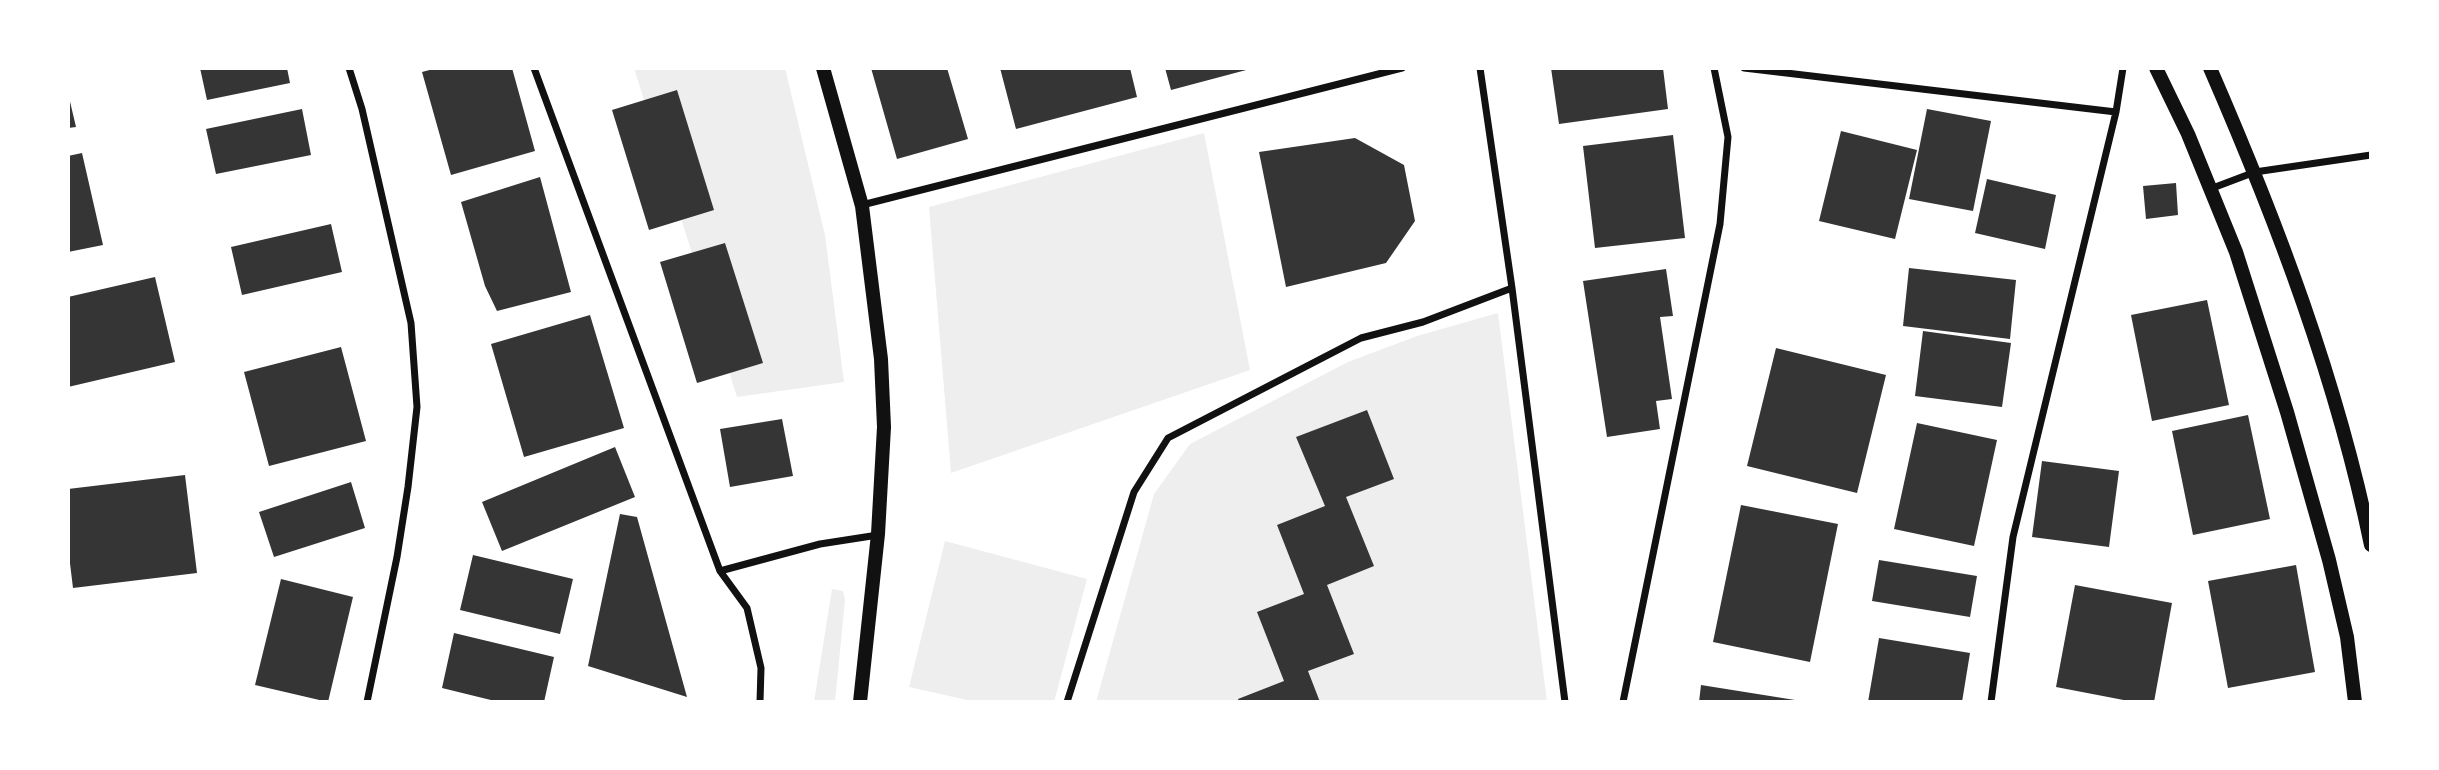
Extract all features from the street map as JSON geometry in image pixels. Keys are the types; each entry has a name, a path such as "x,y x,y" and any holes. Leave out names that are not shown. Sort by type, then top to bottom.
{"main road":[{"path":"823,68 862,206 882,373 884,427 878,534 860,702"},
{"path":"2156,68 2188,134 2236,252 2287,412 2329,560 2347,638 2355,702"},
{"path":"2210,68 2286,252 2330,385 2371,545"}],"street":[{"path":"349,68 362,109 411,323 417,407 397,557 367,702"},
{"path":"534,68 720,571 747,608 761,668 760,702"},
{"path":"862,206 1402,68"},
{"path":"1480,68 1512,288 1565,702"},
{"path":"1623,702 1720,224 1728,137 1714,68"},
{"path":"1744,68 2116,112"},
{"path":"1991,702 2013,537 2116,112 2123,68"},
{"path":"2210,189 2255,172 2371,155"},
{"path":"1067,702 1134,492 1168,438 1361,338 1423,322 1512,288"},
{"path":"720,571 820,544 878,534"}],"shaded area":[{"path":"634,68 785,68 825,235 844,382 737,397"},
{"path":"1204,133 1250,370 951,473 929,207"},
{"path":"1498,313 1547,702 1096,702 1154,494 1190,444 1348,362 1417,336"},
{"path":"945,541 1087,579 1054,702 976,702 909,687"},
{"path":"832,589 843,591 845,600 835,702 814,702"}],"building":[{"path":"200,68 287,68 290,83 207,100"},
{"path":"437,68 512,68 535,151 451,175 422,72"},
{"path":"871,68 947,68 968,139 897,159"},
{"path":"1000,68 1130,68 1137,97 1016,129"},
{"path":"1165,68 1250,68 1250,69 1171,90"},
{"path":"1551,68 1663,68 1668,109 1559,124"},
{"path":"677,90 714,210 649,230 612,110"},
{"path":"68,93 76,127 68,128"},
{"path":"302,109 311,155 216,174 206,129"},
{"path":"1927,109 1991,121 1973,211 1909,199"},
{"path":"1841,131 1917,150 1895,239 1819,221"},
{"path":"1673,135 1685,238 1595,248 1583,146"},
{"path":"1355,138 1404,165 1415,221 1386,263 1286,287 1259,152"},
{"path":"82,153 103,245 68,252 68,156"},
{"path":"540,177 571,292 497,311 485,286 461,202"},
{"path":"1987,179 2056,195 2045,249 1975,233"},
{"path":"2176,183 2178,215 2146,219 2143,186"},
{"path":"331,224 342,272 242,295 231,247"},
{"path":"725,243 763,363 697,383 660,262"},
{"path":"1909,268 2016,280 2010,339 1903,326"},
{"path":"1666,269 1673,316 1660,317 1672,399 1656,401 1660,429 1607,437 1583,281"},
{"path":"155,277 175,362 68,387 68,297"},
{"path":"2207,300 2229,405 2152,421 2131,315"},
{"path":"590,315 624,428 524,457 491,344"},
{"path":"1923,331 2011,343 2002,407 1915,396"},
{"path":"341,347 366,441 269,466 244,372"},
{"path":"1776,348 1886,375 1857,493 1747,466"},
{"path":"1367,410 1394,479 1346,497 1374,566 1327,585 1354,654 1308,671 1320,702 1239,702 1238,699 1284,681 1257,612 1304,594 1277,525 1325,506 1296,437"},
{"path":"2248,415 2270,519 2193,535 2172,431"},
{"path":"782,419 793,476 730,487 720,429"},
{"path":"1917,423 1997,440 1974,546 1894,529"},
{"path":"615,447 635,497 502,551 482,502"},
{"path":"2042,461 2119,471 2109,547 2032,537"},
{"path":"185,475 197,573 73,588 68,547 68,489"},
{"path":"351,482 365,528 274,557 259,512"},
{"path":"1741,505 1838,524 1810,662 1713,642"},
{"path":"620,514 637,517 687,697 588,666"},
{"path":"473,555 573,579 560,634 460,610"},
{"path":"1879,560 1977,576 1970,617 1872,601"},
{"path":"2296,565 2315,672 2228,688 2208,581"},
{"path":"281,579 353,597 328,702 255,685"},
{"path":"2075,585 2172,603 2154,702 2134,702 2056,687"},
{"path":"454,633 554,657 544,702 499,702 442,688"},
{"path":"1879,638 1970,653 1962,702 1868,702"},
{"path":"1701,685 1795,700 1795,702 1699,702"}]}
